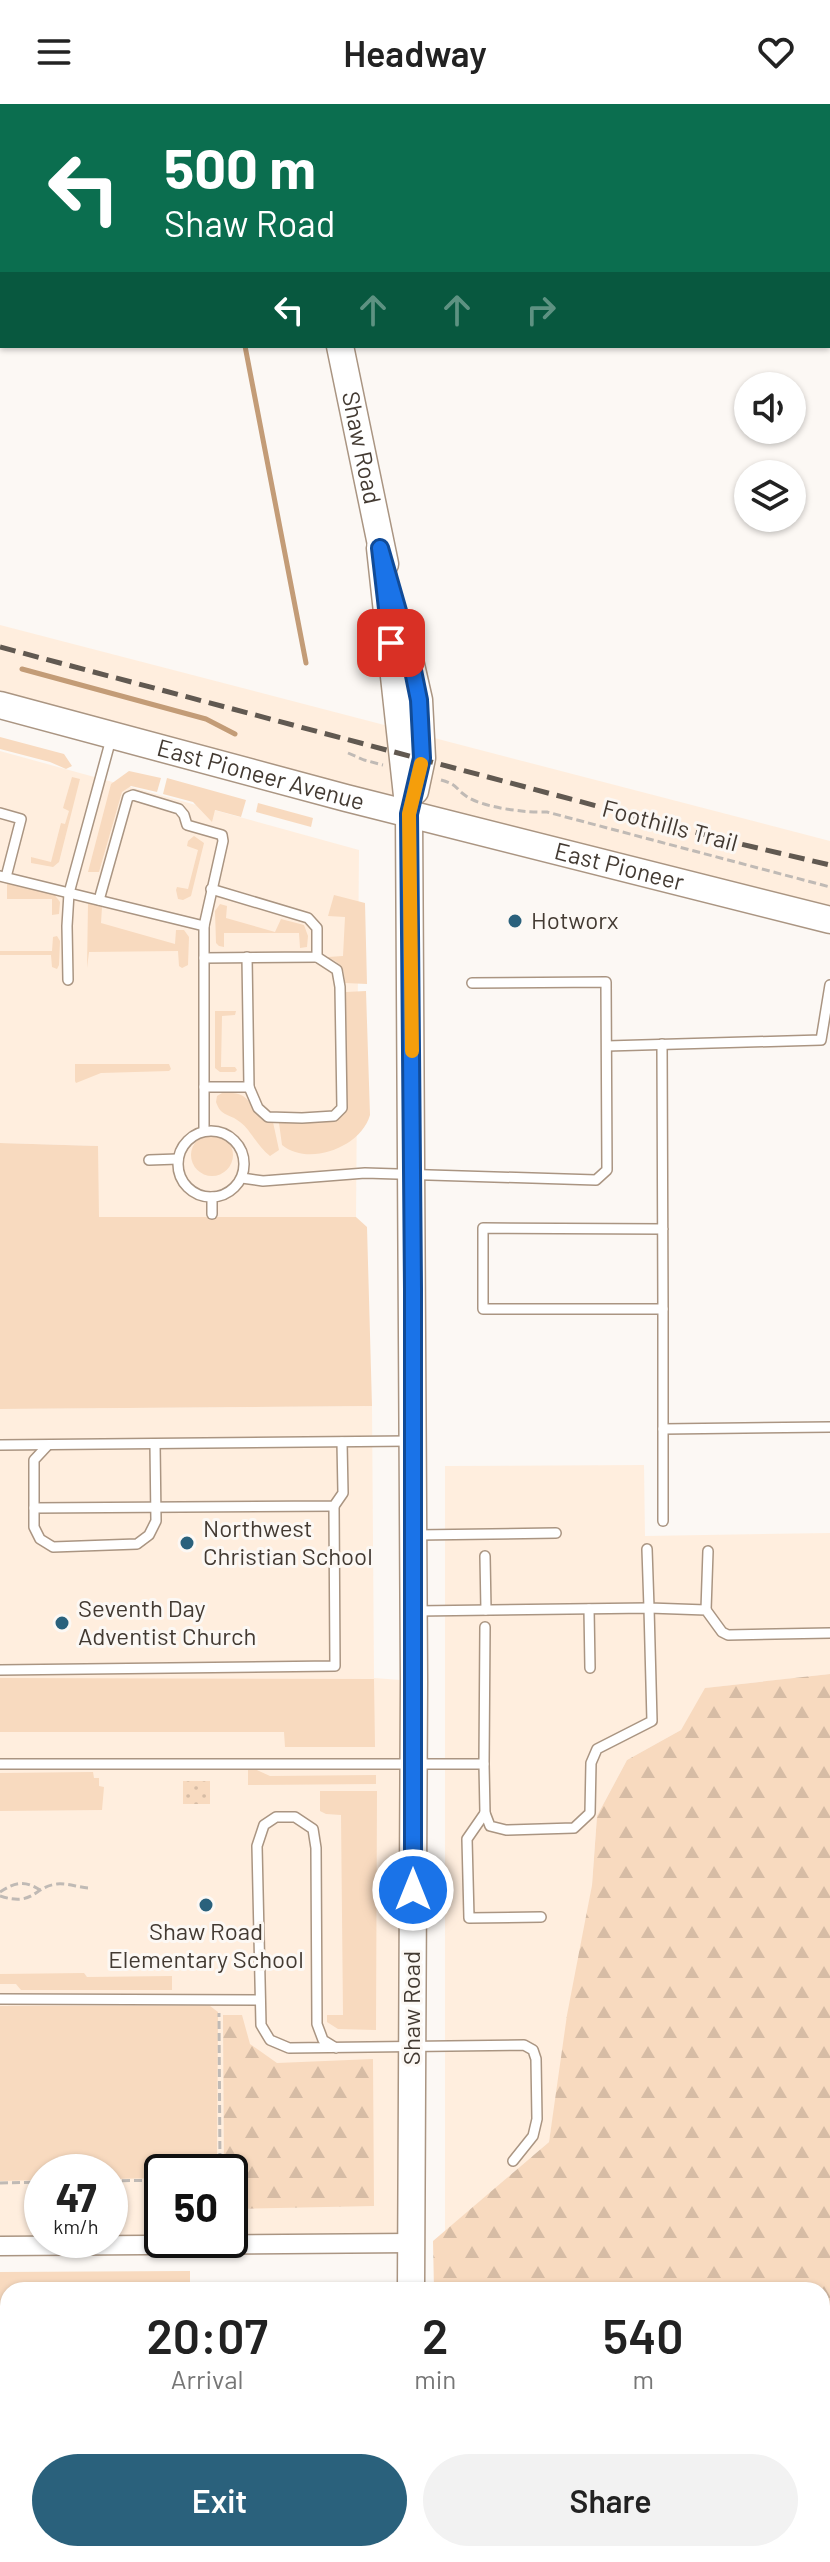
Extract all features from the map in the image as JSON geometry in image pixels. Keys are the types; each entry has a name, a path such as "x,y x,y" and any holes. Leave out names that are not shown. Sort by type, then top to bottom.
{"main road":[{"name":"Shaw Road","path":"340,348 380,548 408,646 419,700 422,758 409,814 413,1441 411,2282"},
{"path":"0,705 111,735"},
{"name":"East Pioneer Avenue","path":"111,735 409,814"},
{"name":"East Pioneer","path":"409,814 830,920"}],"street":[{"path":"0,2246 411,2243"}],"lane":[{"path":"68,980 69,893 111,735"},
{"path":"99,900 125,801 133,795 179,809 187,825 222,835 204,926 204,1131"},
{"path":"0,813 21,819 3,877 204,926"},
{"path":"211,889 308,918 317,928 317,957"},
{"path":"204,958 247,957 317,957 337,970 342,1108 334,1116 268,1117 258,1108 249,1087 247,957"},
{"path":"242,1178 263,1181 365,1173 596,1180 607,1170 606,982 472,983"},
{"path":"607,1046 825,1041 830,985"},
{"path":"662,1044 663,1521"},
{"path":"204,1087 249,1087"},
{"path":"204,1131 225,1133 240,1147 244,1157 242,1178 228,1194 212,1197 195,1194 180,1177 178,1159 184,1144 204,1131"},
{"path":"149,1160 178,1159"},
{"path":"212,1197 212,1214"},
{"path":"663,1229 483,1228 483,1309 663,1309"},
{"path":"663,1429 830,1427"},
{"path":"0,1445 413,1441"},
{"path":"0,1670 335,1666 334,1506 343,1493 342,1442"},
{"path":"48,1445 34,1460 34,1527 40,1539 53,1547 137,1544 149,1535 156,1521 155,1444"},
{"path":"34,1508 334,1506"},
{"path":"413,1535 556,1533"},
{"path":"485,1627 485,1813 490,1826 506,1830 574,1828 590,1813 591,1763 597,1749 652,1721 647,1549"},
{"path":"708,1551 706,1610 722,1632 728,1635 830,1633"},
{"path":"485,1556 486,1610"},
{"path":"589,1609 590,1668"},
{"path":"413,1611 706,1610"},
{"path":"0,1764 484,1764"},
{"path":"485,1813 467,1839 469,1918 541,1917"},
{"path":"336,2048 323,2040 317,2024 316,1848 313,1829 295,1817 276,1817 264,1825 257,1846 261,2025 270,2040 289,2048 336,2048 524,2045 533,2050 536,2059 537,2119 533,2136 513,2161"},
{"path":"0,1999 260,2000"}],"path":[{"name":"Foothills Trail","path":"445,781 456,784 465,796 479,802 524,813 547,812 830,887"},
{"path":"41,1891 22,1882 13,1884 0,1894 11,1900 25,1899 58,1884 91,1888"},
{"path":"219,2005 220,2154"},
{"path":"0,2183 24,2182"}],"shaded area":[{"path":"0,625 830,841 830,920 0,706"},
{"path":"0,751 359,850 356,1217 98,1217 98,1146 0,1143"},
{"name":"Shaw Road Elementary School","path":"372,1406 374,1678 414,1681 411,2243 248,2244 248,2154 144,2154 144,2245 128,2245 128,2154 24,2154 24,2246 0,2246 0,1409"},
{"path":"644,1465 645,1536 830,1533 830,1674 706,1688 681,1730 627,1760 597,1816 592,1885 549,2142 445,2231 445,1466"}],"green space":[{"path":"0,737 64,754 72,766 66,769 0,749"},
{"path":"129,771 161,778 157,792 131,786 122,792 99,872 88,872 111,784"},
{"path":"72,777 80,779 59,862 53,867 31,863 31,857 51,862 61,823 65,824 69,811 63,808"},
{"path":"167,778 246,800 241,817 215,810 212,822 193,802 163,794"},
{"path":"258,803 313,818 311,827 256,812"},
{"path":"194,836 204,843 191,896 178,899 177,887 188,889 198,850 187,846"},
{"path":"7,883 54,894 60,902 59,914 52,915 52,899 7,899"},
{"path":"334,895 365,903 367,984 345,983 342,967 328,957 343,956 345,917 328,916"},
{"path":"88,903 102,907 101,923 175,944 176,930 184,930 189,937 188,965 179,966 178,951 89,952 87,968"},
{"path":"220,904 227,906 226,918 275,932 281,919 304,925 308,936 307,947 300,948 299,933 224,933 224,947 219,946 216,943 215,911"},
{"path":"57,936 60,941 57,969 52,967 51,955 0,955 0,951 52,951 53,937"},
{"path":"366,991 370,1115 365,1126 356,1136 333,1150 319,1154 293,1151 282,1145 279,1123 335,1121 344,1114 347,1101 346,992"},
{"path":"215,1011 236,1011 235,1015 222,1016 221,1067 235,1067 235,1072 220,1072 215,1068"},
{"path":"75,1064 169,1064 169,1071 101,1073 75,1081"},
{"path":"222,1093 243,1096 259,1117 273,1122 279,1150 270,1156 244,1125 220,1110 216,1102 217,1096"},
{"path":"212,1134 227,1140 233,1155 227,1170 212,1176 197,1170 191,1155 197,1140"},
{"path":"0,1143 98,1146 99,1217 356,1217 367,1227 372,1406 0,1409"},
{"path":"830,1674 830,2282 434,2282 433,2241 549,2142 567,2015 592,1885 597,1816 627,1760 681,1730 705,1688"},
{"path":"0,1678 374,1679 375,1747 285,1747 284,1732 0,1732"},
{"path":"248,1766 270,1776 376,1775 376,1784 248,1785"},
{"path":"93,1772 94,1778 99,1778 99,1786 104,1787 102,1810 0,1811 0,1773"},
{"path":"183,1781 210,1781 210,1804 183,1804"},
{"path":"320,1791 377,1791 376,2030 338,2029 327,2022 327,2015 343,2015 341,1815 320,1811"},
{"path":"84,1973 87,1977 172,1976 172,1990 21,1990 16,1984 0,1984 0,1974"},
{"path":"0,2006 210,2006 218,2012 217,2154 144,2154 144,2178 128,2179 128,2154 24,2154 24,2180 0,2181"},
{"path":"223,2015 242,2015 250,2044 277,2063 373,2059 374,2206 248,2209 248,2154 224,2154"},
{"path":"190,2271 190,2282 0,2282 0,2272"}],"waterway":[{"path":"245,348 306,663"},
{"path":"22,669 206,719 235,734"}],"railway":[{"path":"0,647 732,842 830,865"}],"slow traffic":[{"path":"412,1051 409,814 421,764"}],"place":[{"name":"Hotworx","path":"515,921"},
{"name":"Northwest Christian School","path":"187,1543"},
{"name":"Seventh Day Adventist Church","path":"62,1623"},
{"name":"Shaw Road Elementary School","path":"206,1905"}],"route":[{"path":"391,643 380,548 408,646 419,700 422,745 422,758 409,814 413,1890"}]}
